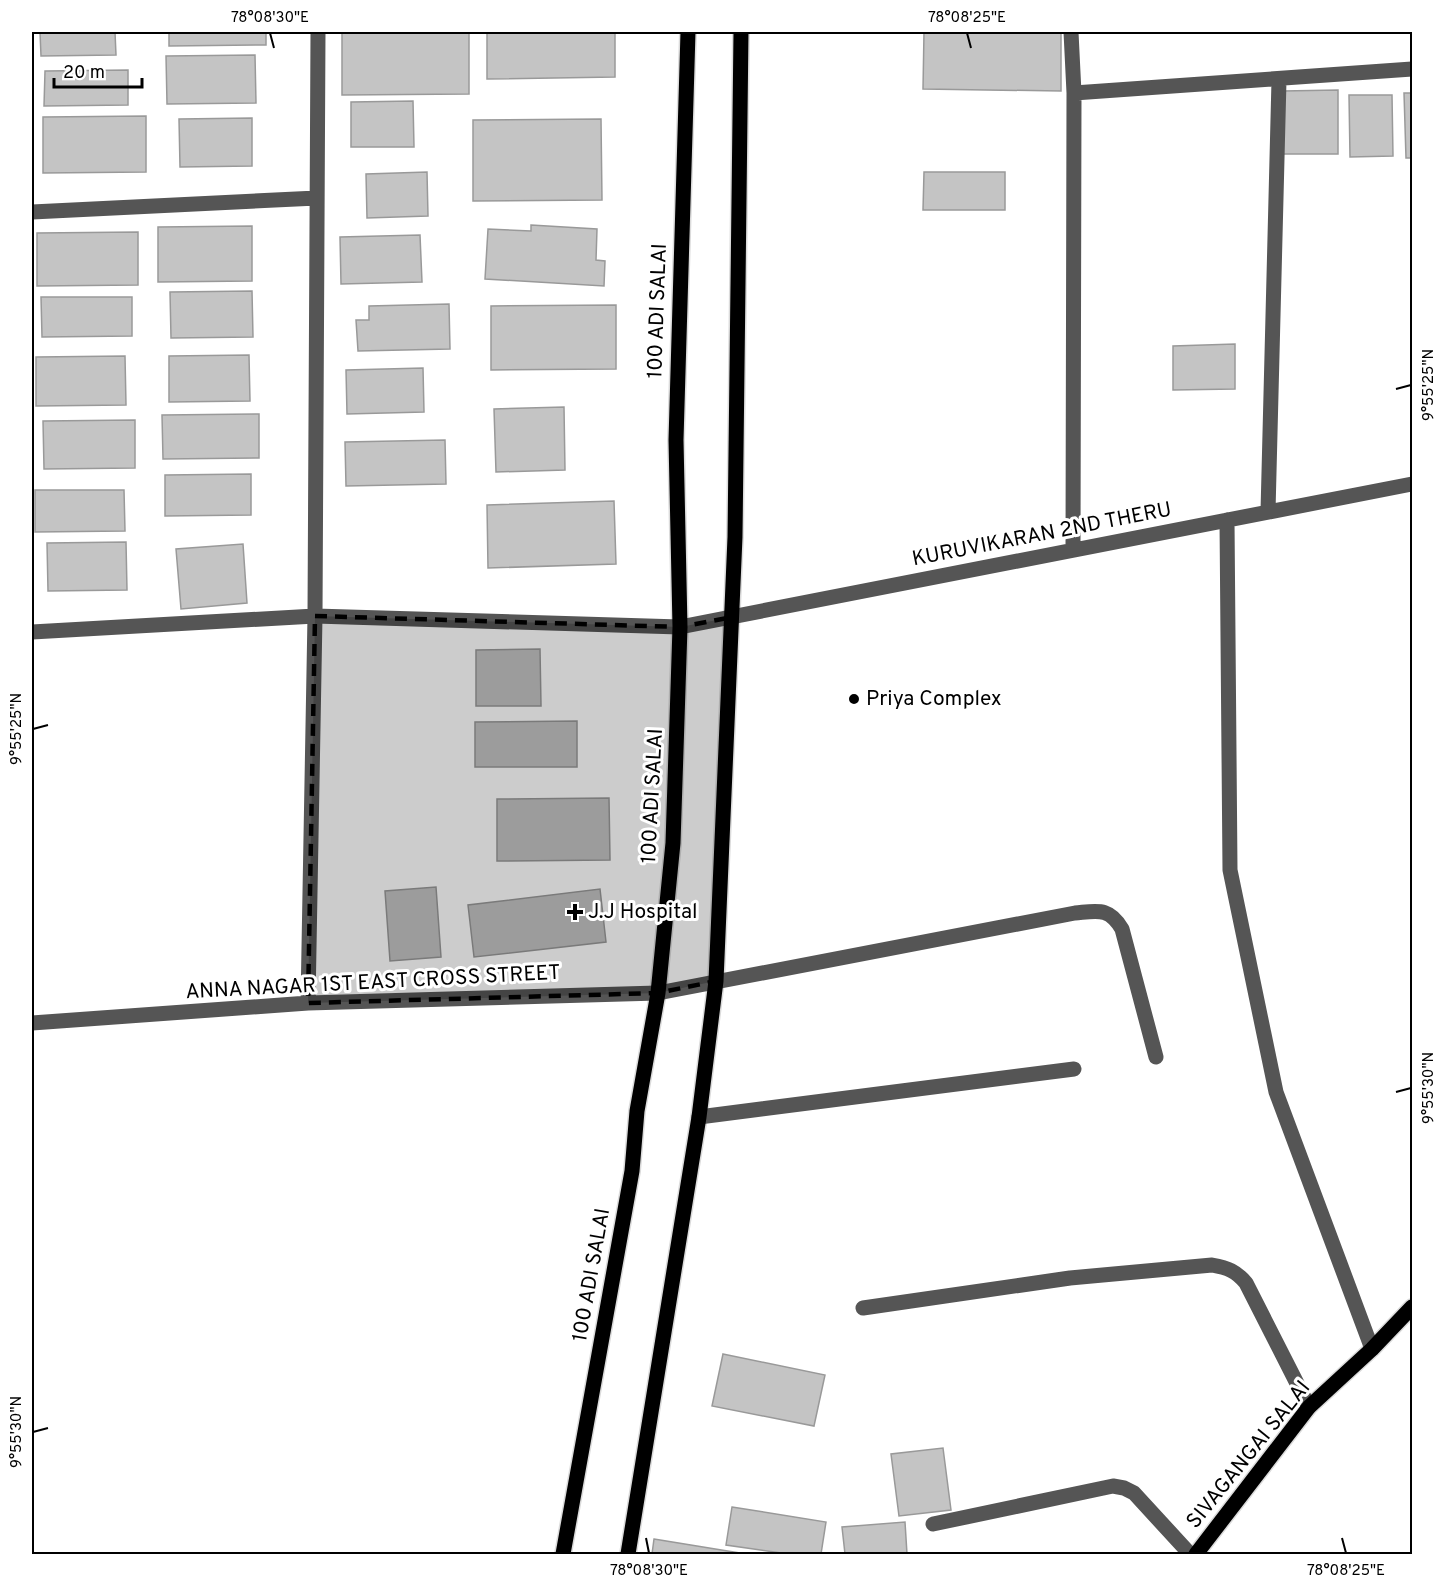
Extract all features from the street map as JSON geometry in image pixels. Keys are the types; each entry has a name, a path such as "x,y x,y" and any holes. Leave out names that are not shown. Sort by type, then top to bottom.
{"main road":[{"name":"100 ADI SALAI","path":"563,1554 632,1171 637,1112 658,993 673,843 680,627 676,440 688,32"},
{"path":"628,1554 699,1117 716,981 733,617 741,32"},
{"name":"SIVAGANGAI SALAI","path":"1196,1554 1309,1407 1372,1349 1413,1307"}],"street":[{"path":"308,1003 315,616 318,32"},
{"path":"1071,32 1074,93 1073,550"},
{"path":"1074,93 1413,69"},
{"path":"1268,512 1280,80"},
{"path":"32,212 317,198"},
{"name":"KURUVIKARAN 2ND THERU","path":"32,632 315,616 680,627 1413,484"},
{"path":"1227,520 1230,870 1276,1092 1372,1349"},
{"name":"ANNA NAGAR 1ST EAST CROSS STREET","path":"32,1023 308,1003 658,993 1075,913 1101,911 1115,917 1122,929 1156,1057"},
{"path":"699,1117 1074,1069"},
{"path":"864,1308 1070,1278 1212,1265 1228,1268 1238,1273 1246,1283 1309,1407"},
{"path":"933,1524 1113,1486 1134,1493 1190,1554"}],"highlighted area":[{"path":"315,616 680,627 733,617 716,981 658,993 308,1003"}],"building":[{"path":"40,32 115,32 116,55 41,56"},
{"path":"169,32 266,32 266,45 169,46"},
{"path":"342,32 469,32 469,94 342,95"},
{"path":"487,32 615,32 615,77 487,79"},
{"path":"924,32 1061,32 1061,91 923,89"},
{"path":"255,55 256,103 167,104 166,56"},
{"path":"128,70 128,105 44,106 45,71"},
{"path":"1338,90 1338,154 1283,154 1283,91"},
{"path":"1404,93 1412,93 1412,158 1406,158"},
{"path":"1349,95 1392,95 1393,156 1350,157"},
{"path":"413,101 414,147 351,147 351,102"},
{"path":"146,116 146,172 43,173 43,117"},
{"path":"252,118 252,166 180,167 179,119"},
{"path":"601,119 602,200 473,201 473,120"},
{"path":"427,172 428,216 367,218 366,174"},
{"path":"924,172 1005,172 1005,210 923,210"},
{"path":"531,225 597,229 596,260 605,261 604,286 485,279 488,229 531,231"},
{"path":"252,226 252,281 158,282 158,227"},
{"path":"138,232 138,285 37,286 37,233"},
{"path":"420,235 422,282 341,284 340,237"},
{"path":"252,291 253,337 171,338 170,292"},
{"path":"41,297 132,297 132,336 42,337"},
{"path":"449,304 450,349 358,351 356,320 369,320 369,306"},
{"path":"616,305 616,369 491,370 491,306"},
{"path":"1235,344 1235,389 1173,390 1173,346"},
{"path":"249,355 250,401 169,402 169,356"},
{"path":"125,356 126,405 36,406 36,357"},
{"path":"423,368 424,412 347,414 346,370"},
{"path":"564,407 565,470 496,472 494,409"},
{"path":"259,414 259,458 163,459 162,415"},
{"path":"135,420 135,468 44,469 43,421"},
{"path":"445,440 446,484 346,486 345,442"},
{"path":"251,474 251,515 165,516 165,475"},
{"path":"35,490 124,490 125,531 35,532"},
{"path":"614,501 616,564 488,568 487,505"},
{"path":"126,542 127,590 48,591 47,543"},
{"path":"243,544 247,603 181,609 176,549"},
{"path":"540,649 541,706 476,706 476,650"},
{"path":"577,721 577,767 475,767 475,722"},
{"path":"609,798 610,860 497,861 497,799"},
{"path":"436,887 441,957 390,961 385,891"},
{"path":"600,889 606,942 474,957 468,905"},
{"path":"723,1354 825,1375 814,1426 712,1406"},
{"path":"943,1448 951,1510 899,1516 891,1454"},
{"path":"732,1507 826,1522 821,1554 788,1554 726,1545"},
{"path":"905,1522 907,1554 845,1554 842,1527"},
{"path":"654,1539 746,1554 652,1554"}],"place":[{"name":"Priya Complex","path":"854,699"},
{"name":"J.J Hospital","path":"575,912"}]}
